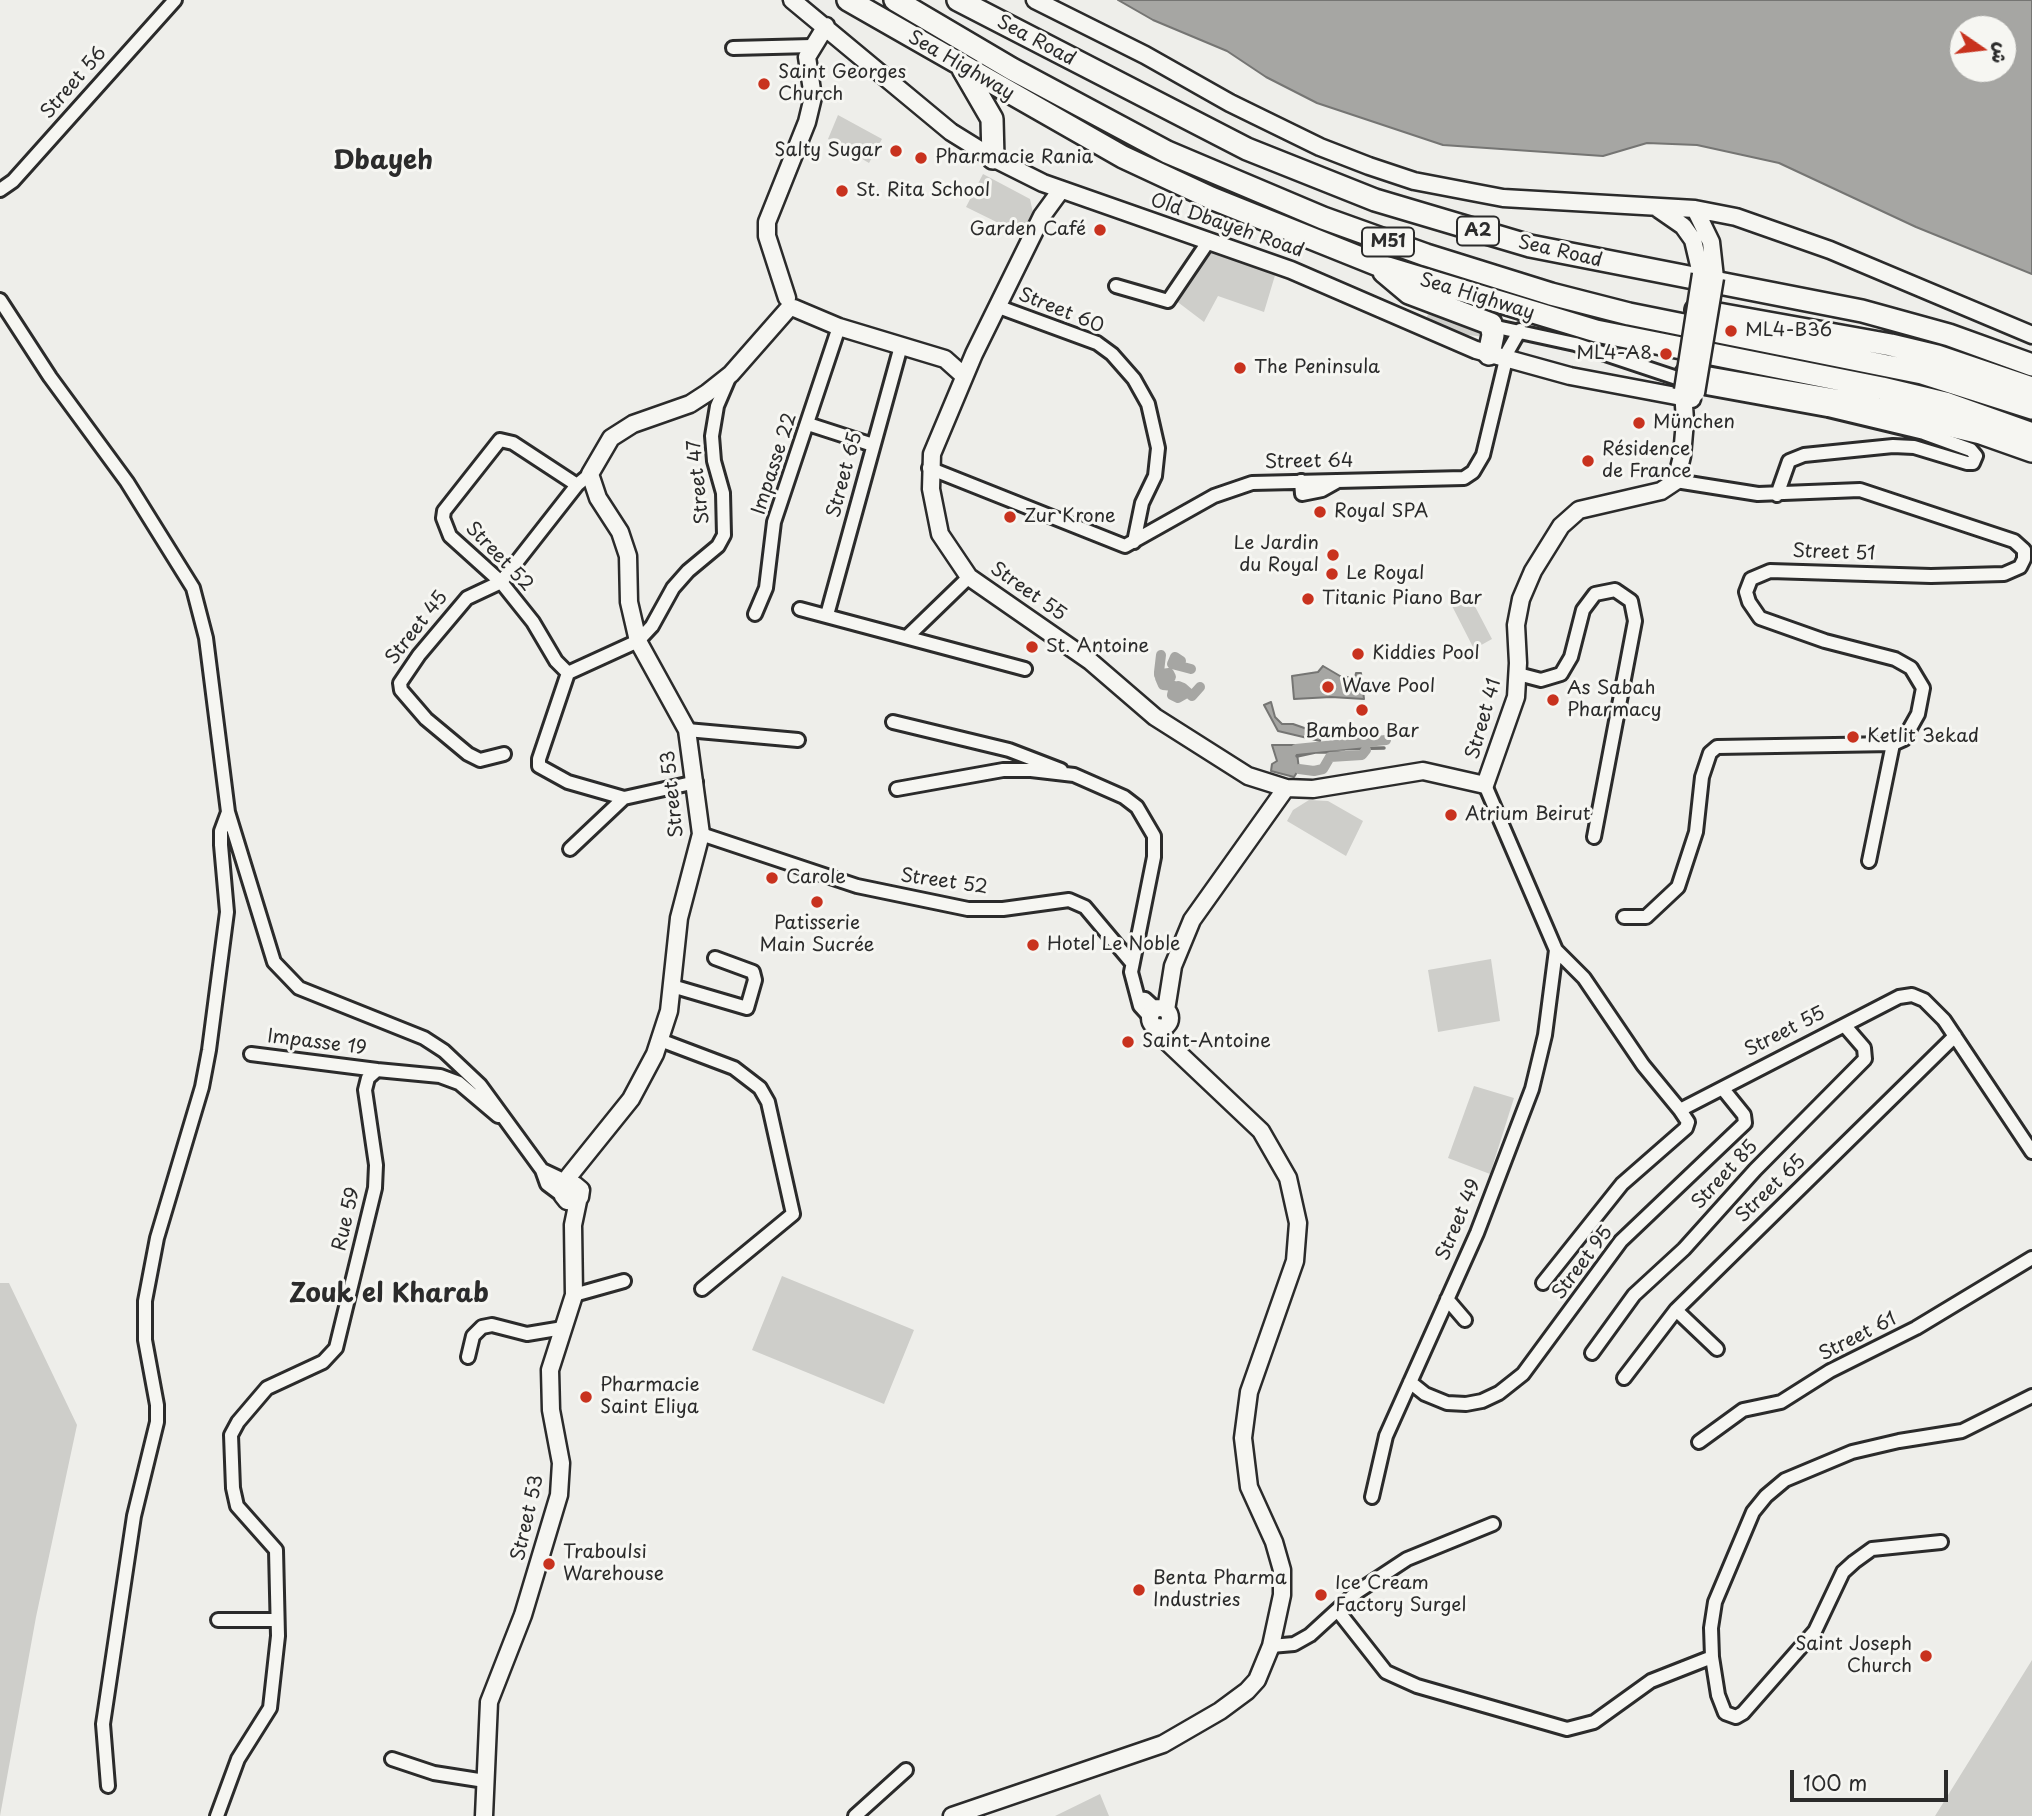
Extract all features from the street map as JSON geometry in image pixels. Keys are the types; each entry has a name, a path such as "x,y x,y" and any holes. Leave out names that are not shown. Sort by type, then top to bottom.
{"highway":[{"name":"Sea Highway","path":"848,0 962,67 1142,166 1223,203 1378,265 1596,331 1882,388 1945,403 2032,433"},
{"name":"Sea Highway","path":"895,0 1012,69 1167,152 1323,218 1426,256 1564,298 1922,373 2032,408"},
{"name":"Sea Road","path":"958,0 1247,149 1375,200 1530,246 1873,313 1949,335 2032,365"},
{"path":"962,67 992,119 992,158"},
{"path":"1378,265 1409,293 1492,326 1498,356"},
{"path":"1703,311 1937,356 2032,388"},
{"path":"1690,388 1858,404 1999,439 2032,451"}],"street":[{"name":"Street 56","path":"0,190 13,181 175,0"},
{"name":"Old Dbayeh Road","path":"792,0 826,26 914,104 992,158 1043,183 1291,270 1498,356 1570,376 1690,388"},
{"name":"Sea Road","path":"1035,0 1320,147 1414,181 1533,202 1695,209 1734,216 1830,250 2032,335"},
{"path":"826,26 807,57 813,97 807,122 767,222 767,236 779,279 792,302 832,325 945,359 964,376"},
{"path":"733,48 812,46"},
{"name":"Street 55","path":"1042,216 1043,183"},
{"name":"Street 55","path":"1060,190 1042,216 974,354 940,430 929,468 940,534 969,577 1090,661 1163,723 1248,776 1286,788 1325,787 1423,771 1444,773 1485,785"},
{"path":"1654,207 1670,215 1688,233 1708,276"},
{"path":"1695,209 1711,242"},
{"path":"1675,481 1682,456 1711,242 1715,229 1734,216"},
{"path":"1116,286 1168,300 1208,242"},
{"path":"0,300 50,377 127,482 193,588 206,638 228,812 270,951 287,979 325,1000 424,1038 464,1067 542,1171 547,1184 568,1190"},
{"path":"590,474 603,449 620,431 690,404 731,374 792,302"},
{"name":"Street 60","path":"999,307 1097,343 1117,359 1134,379 1148,404 1158,448 1155,476 1142,503 1134,542"},
{"name":"Impasse 22","path":"755,614 766,588 774,522 808,424 832,325"},
{"path":"1492,326 1520,330 1628,361 1707,388 1828,410 1924,433 1971,450 1976,456 1973,463 1967,463 1914,447 1892,446 1804,455 1789,461 1777,495"},
{"name":"Street 64","path":"1134,542 1191,508 1236,487 1268,481 1464,478 1473,472 1489,438 1498,356 1520,330"},
{"name":"Street 65","path":"827,615 901,346"},
{"path":"945,359 974,354"},
{"name":"Street 47","path":"638,641 652,626 673,588 688,571 718,546 724,536 723,493 714,461 712,436 717,406 731,374"},
{"path":"808,424 873,445"},
{"name":"Street 52","path":"568,673 556,661 533,622 501,582 450,536 443,518 444,511 500,440 513,443 577,485"},
{"path":"929,468 1119,546 1134,542"},
{"name":"Street 45","path":"504,754 480,760 468,754 426,719 400,686 419,655 467,598 501,582 577,485 590,474"},
{"name":"Street 53","path":"590,474 598,498 624,542 628,556 629,602 638,641 687,730 696,782 700,841 679,918 672,986 660,1040 643,1079 593,1150"},
{"name":"Street 51","path":"1675,481 1777,495 1860,490 2014,541 2024,550 2020,567 2004,574 1931,576 1770,571 1756,576 1747,586 1749,602 1760,618 1825,640 1895,659 1916,673 1923,688 1918,714 1904,739 1893,744"},
{"name":"Street 41","path":"1485,785 1513,709 1518,674 1515,638 1521,599 1533,571 1561,526 1579,510 1661,491 1675,481"},
{"path":"908,636 969,577"},
{"path":"1518,674 1541,680 1561,674 1571,657 1583,610 1595,594 1615,590 1631,601 1635,621 1594,837"},
{"path":"800,609 1024,668"},
{"path":"638,641 568,673 539,758 539,766 568,782 624,798 696,782"},
{"path":"893,722 1009,750 1124,797 1137,807 1154,836 1154,858 1132,963 1132,981 1138,998 1145,999 1159,1016"},
{"path":"687,730 798,740"},
{"path":"1624,918 1646,917 1678,887 1696,832 1702,777 1709,757 1717,747 1893,744 1869,861"},
{"path":"897,789 1012,769 1074,775"},
{"path":"1485,785 1556,950 1584,978 1643,1065 1687,1120 1686,1128 1622,1184 1543,1283"},
{"path":"952,1816 1163,1744 1220,1711 1247,1691 1257,1680 1271,1646 1282,1595 1282,1570 1274,1542 1249,1487 1243,1437 1249,1392 1296,1261 1298,1223 1288,1178 1269,1142 1231,1100 1161,1035 1159,1016 1163,989 1170,982 1178,950 1192,920 1286,788"},
{"path":"570,849 624,798"},
{"path":"108,1786 103,1724 134,1516 153,1449 158,1413 145,1340 145,1301 157,1238 202,1087 209,1051 227,912 221,831 228,812"},
{"name":"Street 52","path":"700,841 730,846 857,886 968,909 1003,909 1069,900 1085,907 1132,963"},
{"name":"Street 49","path":"1372,1497 1387,1436 1476,1233 1532,1089 1545,1035 1556,950"},
{"path":"672,986 747,1009 755,980 753,972 715,958"},
{"name":"Street 55","path":"1680,1110 1899,996 1912,995 1924,1000 1955,1036 2032,1152"},
{"name":"Street 85","path":"1592,1353 1634,1295 1684,1249 1755,1170 1866,1059 1864,1048 1845,1026"},
{"name":"Street 65","path":"1623,1378 1676,1310 1955,1036"},
{"path":"660,1040 734,1068 760,1087 773,1122 793,1214 702,1289"},
{"name":"Impasse 19","path":"251,1054 377,1070"},
{"path":"377,1070 448,1079 459,1083 505,1120"},
{"name":"Rue 59","path":"217,1816 238,1759 270,1708 277,1620 276,1549 237,1506 233,1488 231,1435 238,1422 267,1388 323,1362 336,1348 375,1188 376,1165 365,1090 368,1078 377,1070"},
{"name":"Street 95","path":"1410,1382 1425,1394 1447,1403 1466,1404 1499,1393 1523,1374 1621,1241 1745,1123 1744,1115 1723,1089"},
{"path":"568,1190 575,1166 593,1150"},
{"path":"568,1190 593,1150"},
{"path":"542,1171 568,1190"},
{"name":"Street 53","path":"484,1816 489,1702 523,1615 559,1496 561,1463 551,1410 549,1378 574,1295 573,1225 568,1190"},
{"name":"Street 61","path":"1699,1442 1743,1410 1781,1402 1830,1371 1916,1328 2032,1258"},
{"path":"574,1295 624,1281"},
{"path":"1447,1299 1465,1320"},
{"path":"1676,1310 1717,1349"},
{"path":"468,1357 473,1336 482,1327 492,1325 527,1334 563,1328"},
{"path":"1941,1542 1872,1549 1854,1562 1843,1572 1819,1626 1740,1716 1732,1717 1723,1710 1712,1657 1711,1628 1715,1602 1731,1557 1752,1512 1785,1480 1852,1452 1962,1431 2032,1396"},
{"path":"1271,1646 1303,1640 1357,1592 1408,1559 1493,1524"},
{"path":"1338,1611 1386,1672 1418,1686 1567,1730 1594,1722 1651,1681 1712,1657"},
{"path":"218,1620 277,1620"},
{"path":"392,1759 433,1773 485,1781"},
{"path":"855,1816 906,1770"}],"shaded area":[{"path":"1118,0 2032,0 2032,274 1916,227 1779,163 1697,145 1647,143 1603,156 1443,145 1317,103 1266,77 1227,51 1153,20"},
{"path":"838,115 882,139 869,163 828,139"},
{"path":"983,174 1030,199 1033,213 1021,234 966,207"},
{"path":"1212,252 1276,272 1264,312 1218,296 1204,322 1175,300"},
{"path":"1431,309 1484,332 1485,337 1459,334 1437,324 1426,318"},
{"path":"1468,593 1492,639 1474,649 1450,602"},
{"name":"Wave Pool","path":"1323,666 1340,676 1355,678 1356,673 1361,673 1364,699 1294,699 1292,676 1318,672"},
{"path":"1271,702 1275,717 1282,724 1293,724 1310,730 1321,735 1320,741 1278,731 1264,705"},
{"path":"1272,745 1296,745 1299,769 1294,777 1271,771 1272,764 1277,761"},
{"path":"1309,800 1328,801 1363,821 1346,856 1287,821 1293,810"},
{"path":"1491,959 1500,1021 1438,1032 1428,970"},
{"path":"1474,1086 1514,1098 1490,1174 1448,1158"},
{"path":"782,1276 914,1330 884,1404 752,1350"},
{"path":"0,1283 9,1283 77,1425 36,1617 0,1816"},
{"path":"2032,1660 2032,1816 1935,1816"},
{"path":"1100,1794 1109,1816 1055,1816"}],"waterway":[{"path":"1161,655 1159,675 1162,679 1167,683 1171,677 1169,673 1161,674 1160,678 1163,685 1174,686 1179,688 1181,688 1184,694 1178,697 1173,694 1175,688 1178,687 1183,688 1185,692 1185,694 1178,698 1172,695 1174,687 1178,686 1183,688 1192,696 1200,687"},
{"path":"1181,661 1175,657 1172,664 1191,669"},
{"path":"1296,749 1386,740"},
{"path":"1297,752 1328,752 1357,747"},
{"path":"1297,756 1329,749 1384,748"},
{"path":"1299,769 1323,769 1330,757 1362,755 1366,750"}],"place":[{"name":"Saint Georges Church","path":"764,84"},
{"name":"Salty Sugar","path":"896,151"},
{"name":"Pharmacie Rania","path":"921,158"},
{"name":"St. Rita School","path":"842,191"},
{"name":"Garden Café","path":"1100,230"},
{"name":"ML4-B36","path":"1731,331"},
{"name":"ML4-A8","path":"1666,354"},
{"name":"The Peninsula","path":"1240,368"},
{"name":"München","path":"1639,423"},
{"name":"Résidence de France","path":"1588,461"},
{"name":"Royal SPA","path":"1320,512"},
{"name":"Zur Krone","path":"1010,517"},
{"name":"Le Jardin du Royal","path":"1333,555"},
{"name":"Le Royal","path":"1332,574"},
{"name":"Titanic Piano Bar","path":"1308,599"},
{"name":"St. Antoine","path":"1032,647"},
{"name":"Kiddies Pool","path":"1358,654"},
{"name":"Wave Pool","path":"1328,687"},
{"name":"As Sabah Pharmacy","path":"1553,700"},
{"name":"Bamboo Bar","path":"1362,710"},
{"name":"Ketlit 3ekad","path":"1853,737"},
{"name":"Atrium Beirut","path":"1451,815"},
{"name":"Carole","path":"772,878"},
{"name":"Patisserie Main Sucrée","path":"817,902"},
{"name":"Hotel Le Noble","path":"1033,945"},
{"name":"Saint-Antoine","path":"1128,1042"},
{"name":"Pharmacie Saint Eliya","path":"586,1397"},
{"name":"Traboulsi Warehouse","path":"549,1564"},
{"name":"Benta Pharma Industries","path":"1139,1590"},
{"name":"Ice Cream Factory Surgel","path":"1321,1595"},
{"name":"Saint Joseph Church","path":"1926,1656"}],"district":[{"name":"Dbayeh","path":"383,162"},
{"name":"Zouk el Kharab","path":"389,1295"}]}
